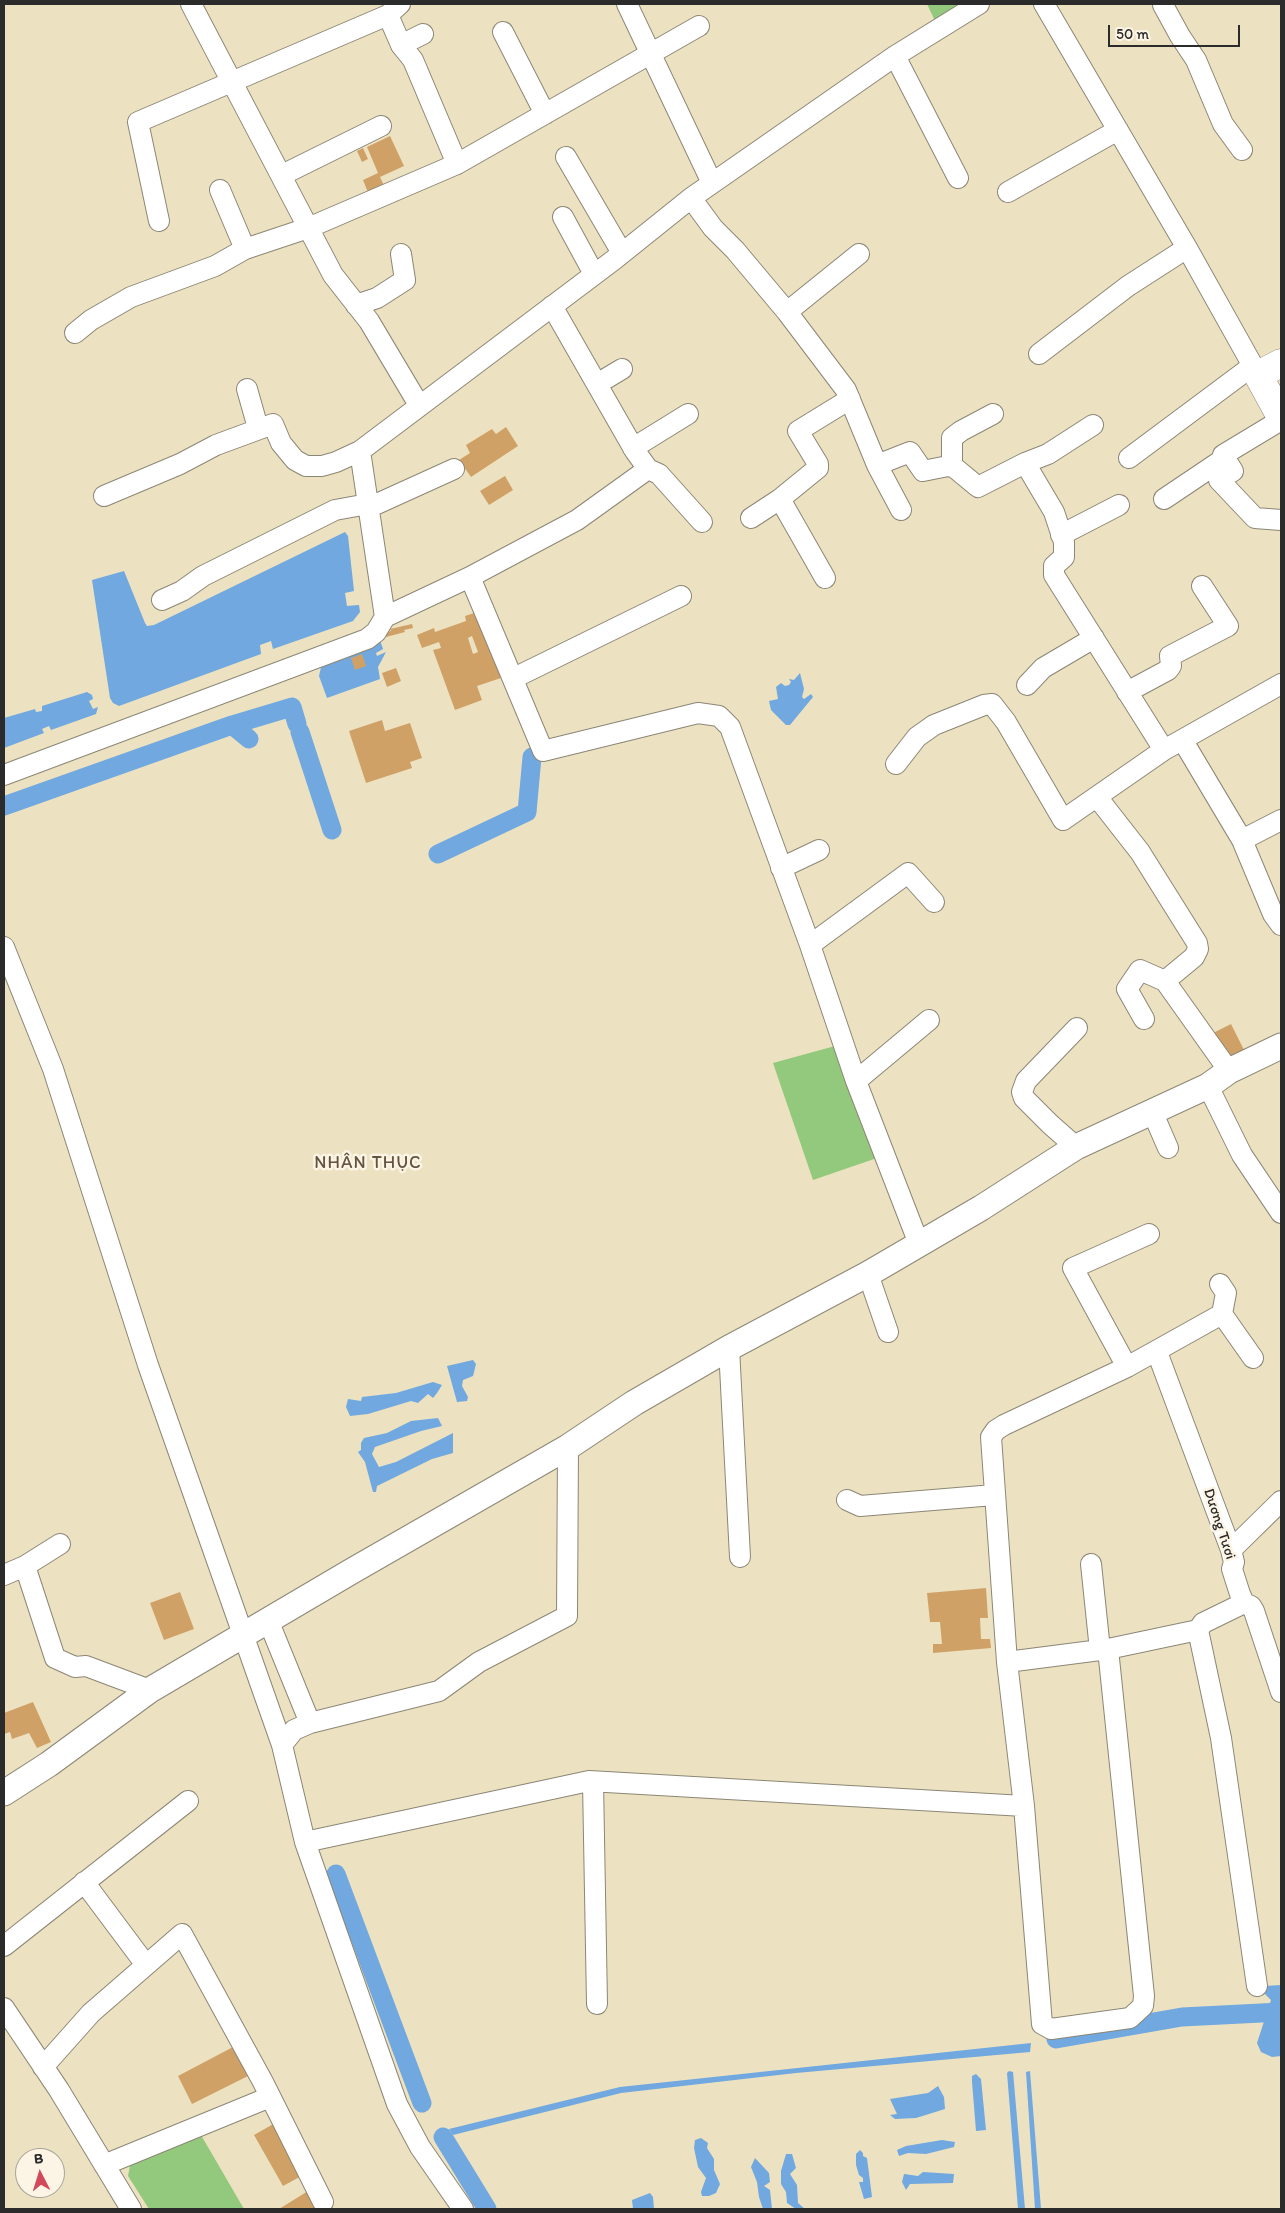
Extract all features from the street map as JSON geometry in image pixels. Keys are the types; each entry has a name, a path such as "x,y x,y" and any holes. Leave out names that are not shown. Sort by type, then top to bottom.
{"main road":[{"path":"1263,368 1281,418"}],"street":[{"path":"190,4 282,175 333,275 369,321 419,405"},
{"path":"104,496 258,428 273,424 282,443 296,460 306,466 322,466 360,451 622,253 691,198 895,56 979,4"},
{"path":"1044,4 1187,248 1263,368 1129,458"},
{"path":"1163,4 1180,36 1196,60 1223,124 1242,150"},
{"path":"634,6 651,55 712,183"},
{"path":"159,221 138,122 394,9 401,45 413,60 457,164"},
{"path":"75,333 91,320 131,298 215,266 245,249 308,228 457,164 699,26"},
{"path":"503,32 545,114"},
{"path":"401,45 423,34"},
{"path":"895,56 958,178"},
{"path":"282,175 381,126"},
{"path":"1008,192 1118,130"},
{"path":"566,157 622,253"},
{"path":"220,190 245,249"},
{"path":"691,198 713,228 735,250 787,312 846,390 877,465 902,510"},
{"path":"563,217 594,274"},
{"path":"1039,354 1128,286 1187,248"},
{"path":"356,305 377,298 405,280 402,254"},
{"path":"787,312 859,254"},
{"path":"552,306 633,448 648,468 659,474 702,522"},
{"path":"597,384 622,369"},
{"path":"247,389 258,428"},
{"path":"751,518 780,499 818,468 818,464 798,431 850,398"},
{"path":"633,448 688,414"},
{"path":"952,467 952,438 960,431 993,414"},
{"path":"1281,418 1223,455 1233,471 1219,480 1255,518 1281,520"},
{"path":"877,465 910,452 923,471 948,466 952,467 978,487 1025,463 1048,454 1093,425"},
{"path":"360,451 386,617"},
{"path":"1164,499 1226,458"},
{"path":"1025,463 1054,512 1061,535 1064,557 1054,566 1054,575 1164,750"},
{"path":"4,775 367,639 376,632 386,617 577,520 648,468"},
{"path":"162,600 182,591 203,576 335,510 368,506 454,470"},
{"path":"780,499 825,578"},
{"path":"1061,535 1119,505"},
{"path":"470,576 543,751 698,713 719,716 725,722 733,736 810,945 856,1081 919,1244"},
{"path":"1127,692 1168,670 1171,666 1170,656 1228,626 1202,586"},
{"path":"514,678 682,596"},
{"path":"1027,685 1043,668 1094,638"},
{"path":"896,764 917,737 934,725 984,705 992,704 1006,722 1063,820 1164,750 1281,684"},
{"path":"1183,741 1242,840 1273,914 1281,925"},
{"path":"1097,797 1140,852 1197,943 1198,949 1194,957 1165,981"},
{"path":"1242,840 1281,820"},
{"path":"781,868 818,850"},
{"path":"810,945 854,922 908,872 934,902"},
{"path":"4,948 54,1069 148,1365 282,1745 305,1842 401,2111 420,2147 463,2209"},
{"path":"1144,1019 1127,989 1140,970 1165,981 1229,1071"},
{"path":"856,1081 929,1020"},
{"path":"1076,1147 1024,1098 1022,1092 1026,1081 1077,1028"},
{"path":"4,1793 49,1764 150,1690 568,1447 634,1402 729,1348 868,1274 981,1208 1076,1147 1208,1086 1229,1071 1281,1046"},
{"path":"1208,1086 1242,1155 1281,1213"},
{"path":"1152,1111 1168,1148"},
{"path":"1127,1367 1073,1268 1149,1234"},
{"path":"868,1274 888,1332"},
{"path":"1220,1284 1226,1293 1222,1314 1253,1358"},
{"path":"1090,1564 1104,1649 1144,1996 1143,2006 1130,2018 1051,2029 1042,2024 1024,1806 1007,1662 990,1442 996,1430 1157,1352 1222,1314"},
{"path":"729,1348 740,1557"},
{"name":"Dương Tươi","path":"1157,1352 1231,1550 1234,1562 1232,1570 1244,1603 1251,1606 1254,1611 1278,1671 1281,1692"},
{"path":"282,1745 294,1730 310,1723 439,1691 479,1662 568,1616 568,1447"},
{"path":"847,1500 860,1506 994,1495"},
{"path":"1231,1550 1281,1501"},
{"path":"4,1575 25,1566 60,1544"},
{"path":"25,1566 54,1658 75,1667 86,1666 150,1690"},
{"path":"1007,1662 1104,1649 1198,1630 1203,1623 1244,1603"},
{"path":"268,1620 310,1723"},
{"path":"1198,1630 1221,1738 1257,1986"},
{"path":"305,1842 579,1782 1024,1806"},
{"path":"593,1782 597,2004"},
{"path":"4,1946 188,1801"},
{"path":"84,1882 146,1965"},
{"path":"43,2067 91,2013 182,1934 270,2097 323,2202"},
{"path":"4,2008 86,2132 131,2209"},
{"path":"104,2165 270,2097"}],"green space":[{"path":"927,4 966,4 935,21"},
{"path":"835,1046 877,1158 813,1180 773,1063"},
{"path":"201,2135 244,2209 149,2209 128,2176 130,2165"}],"water":[{"path":"345,532 348,536 354,591 345,593 347,606 359,605 360,612 353,621 273,649 271,641 260,645 261,654 119,706 113,703 110,698 92,580 124,571 145,623 147,626 154,625"},
{"path":"380,640 383,649 376,653 377,656 386,652 378,667 380,679 327,698 319,676 322,663"},
{"path":"800,673 804,689 802,697 804,699 811,694 813,697 790,725 786,725 771,710 769,701 778,699 776,687 781,683 785,686 789,685 791,682 789,679 794,680"},
{"path":"87,692 92,695 93,699 89,701 93,709 98,707 96,714 51,730 49,726 42,729 44,733 4,748 4,718 35,709 36,712 42,711 42,706"},
{"path":"473,1360 476,1364 473,1376 463,1380 462,1386 468,1397 467,1401 457,1402 447,1366"},
{"path":"433,1382 442,1385 437,1393 433,1398 428,1394 418,1403 411,1401 368,1414 350,1416 346,1407 348,1399 361,1401 362,1397 396,1393"},
{"path":"438,1418 442,1426 421,1431 375,1447 372,1454 379,1467 396,1462 453,1433 453,1453 432,1459 377,1486 376,1492 373,1492 365,1462 358,1452 361,1450 361,1443 364,1438 387,1433 411,1421"},
{"path":"1281,1985 1281,2056 1272,2057 1261,2052 1257,2043 1271,2000 1264,1993 1265,1986"},
{"path":"1031,2043 1030,2052 796,2073 621,2093 453,2135 449,2129 620,2087"},
{"path":"1009,2071 1013,2072 1025,2209 1018,2209 1007,2073"},
{"path":"1030,2071 1041,2209 1035,2209 1026,2072"},
{"path":"976,2074 981,2079 986,2130 976,2131 972,2076"},
{"path":"938,2086 944,2097 945,2109 916,2118 895,2119 890,2115 897,2114 890,2099 928,2093"},
{"path":"701,2138 708,2143 707,2148 714,2159 714,2170 720,2184 716,2193 709,2196 702,2196 701,2192 706,2178 698,2167 694,2148 695,2140"},
{"path":"942,2140 955,2142 954,2147 926,2154 908,2153 899,2156 897,2150 906,2146"},
{"path":"860,2150 863,2156 867,2158 872,2197 864,2199 859,2182 863,2182 863,2178 859,2175 856,2165 856,2154"},
{"path":"786,2154 792,2154 796,2168 790,2174 797,2185 798,2203 805,2209 796,2209 787,2203 786,2192 781,2184 781,2171"},
{"path":"755,2158 769,2173 770,2182 764,2186 770,2190 772,2209 763,2209 759,2197 757,2182 751,2167"},
{"path":"923,2172 954,2174 953,2183 910,2184 906,2190 902,2182 904,2174 918,2176"},
{"path":"650,2193 653,2197 654,2209 633,2209 632,2200"}],"building":[{"path":"390,136 404,166 380,177 385,188 369,195 363,180 378,173 367,147"},
{"path":"363,148 368,159 362,162 357,151"},
{"path":"506,427 518,446 471,477 459,460 470,453 466,445 492,429 496,434"},
{"path":"505,476 513,490 489,505 480,491"},
{"path":"477,612 501,678 477,686 482,700 455,710 433,650 441,648 439,642 422,648 417,635 434,628 435,632 466,621 465,616","holes":["472,636 478,652 473,654 468,638"]},
{"path":"412,624 413,628 404,630 405,632 386,637 384,633 391,631 390,629"},
{"path":"362,654 366,666 355,670 351,658"},
{"path":"396,668 401,681 387,687 382,673"},
{"path":"382,720 385,731 410,723 422,758 410,762 412,768 366,783 349,731"},
{"path":"1231,1024 1247,1056 1229,1065 1213,1033"},
{"path":"986,1588 988,1618 980,1618 981,1639 990,1639 991,1648 933,1653 933,1644 942,1644 940,1622 930,1622 927,1593"},
{"path":"180,1592 194,1629 164,1640 150,1603"},
{"path":"33,1702 51,1742 37,1748 29,1733 12,1739 10,1732 4,1734 4,1713"},
{"path":"233,2047 248,2076 192,2104 178,2076"},
{"path":"275,2123 305,2174 283,2186 254,2135"},
{"path":"308,2191 320,2209 279,2209"}],"waterway":[{"path":"232,725 292,707 297,724"},
{"path":"4,806 232,725 249,739"},
{"path":"300,732 332,830"},
{"path":"438,854 527,812 532,757"},
{"path":"336,1874 422,2103"},
{"path":"1056,2039 1182,2017 1281,2012"},
{"path":"443,2137 487,2209"}],"district":[{"name":"NHÂN THỤC","path":"368,1163"}]}
